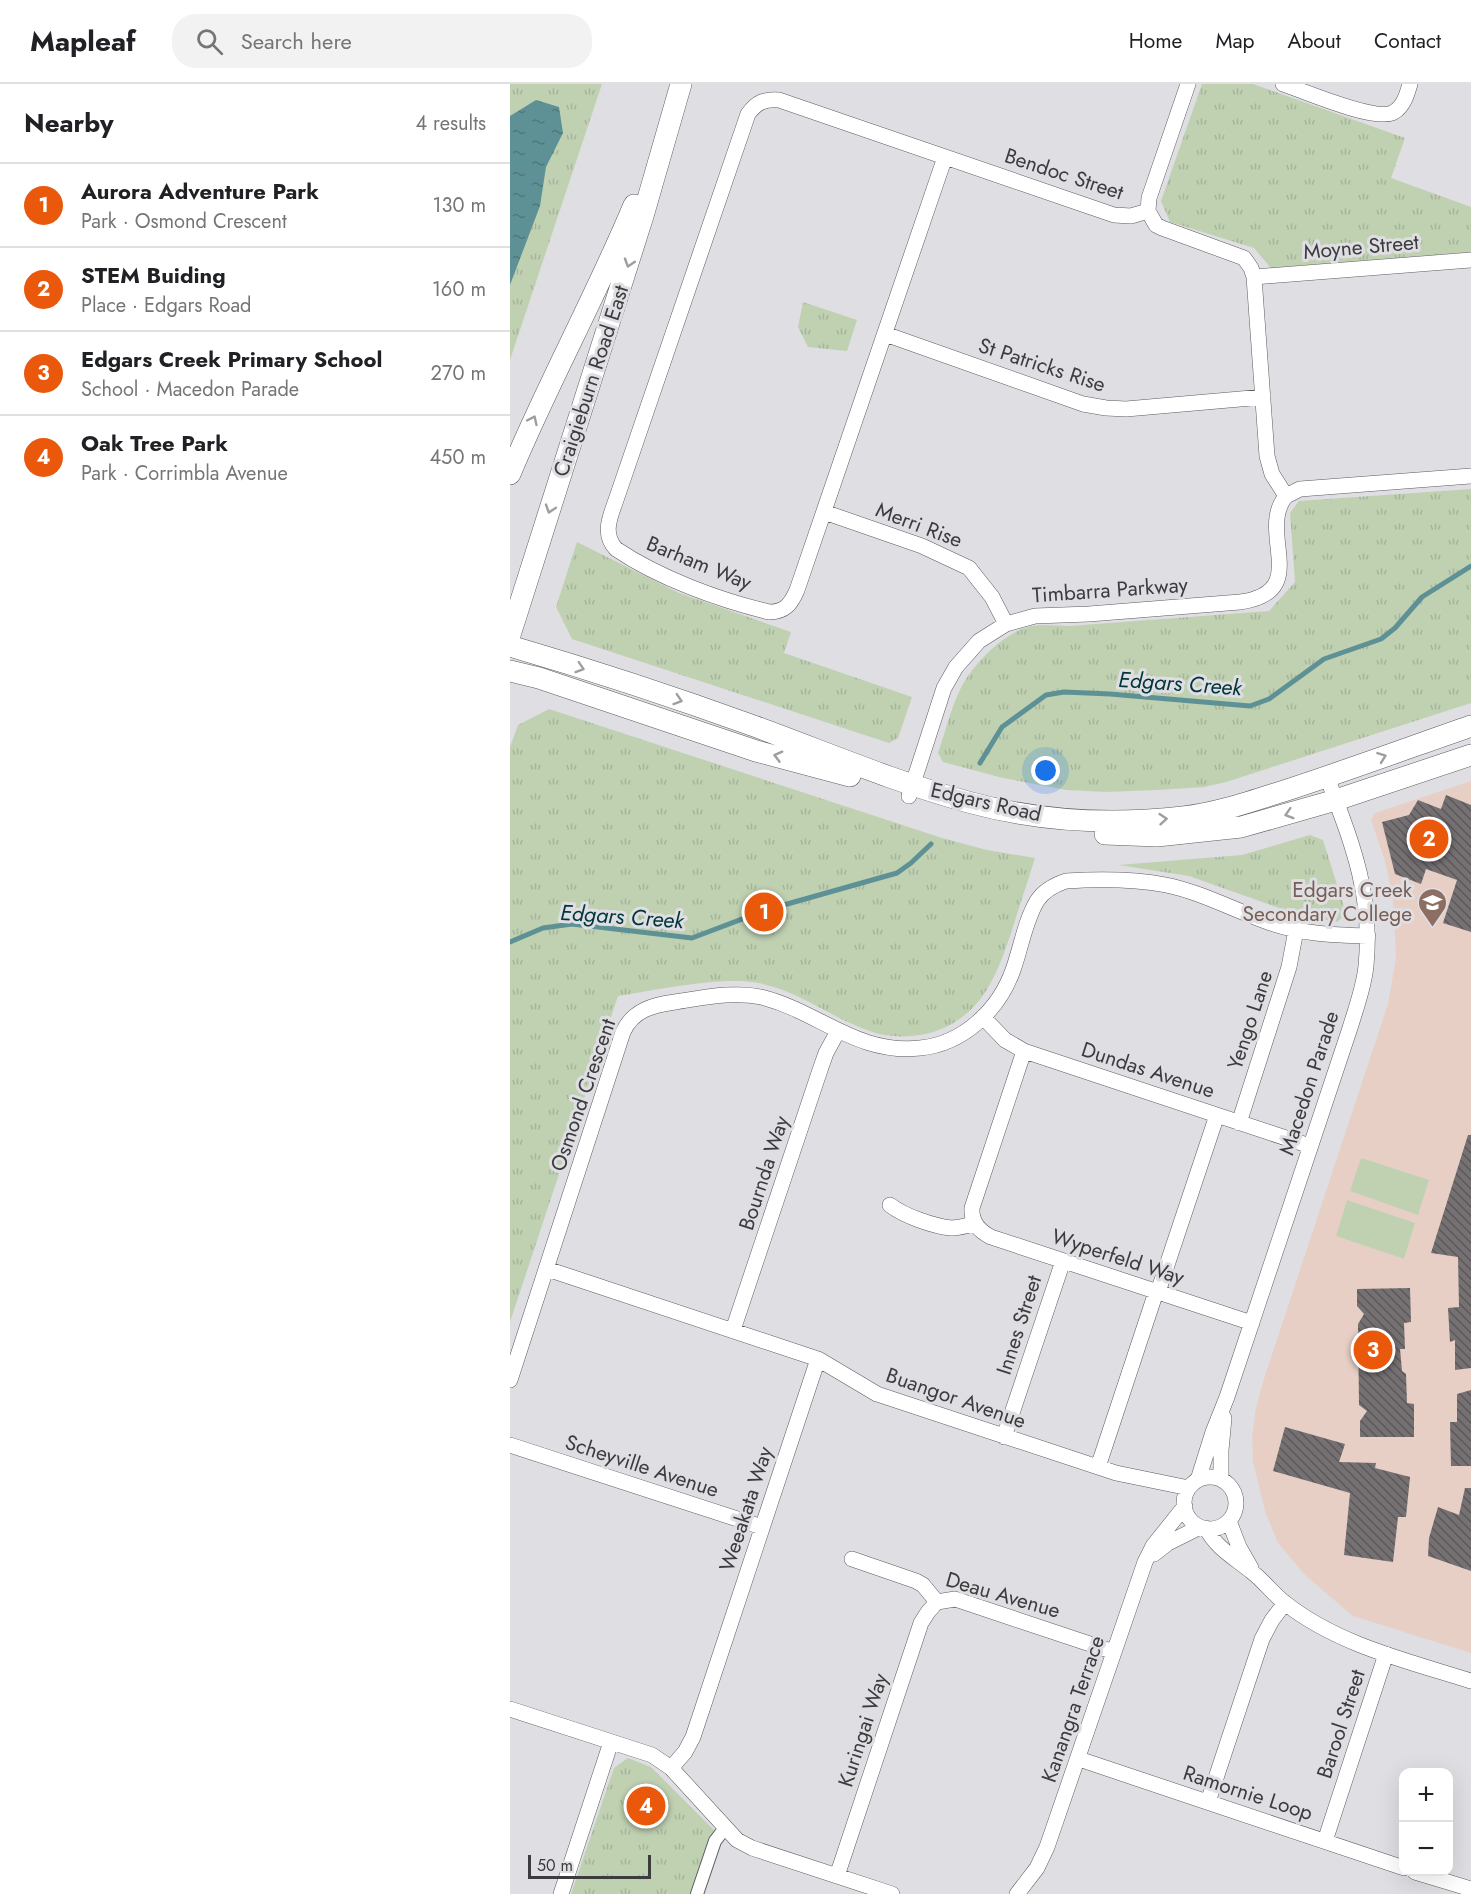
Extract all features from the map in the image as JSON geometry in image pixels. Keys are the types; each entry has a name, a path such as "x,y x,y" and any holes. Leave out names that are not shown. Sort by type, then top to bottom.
{"main road":[{"name":"Craigieburn Road East","path":"510,635 644,216 681,84"},
{"name":"Craigieburn Road East","path":"510,474 556,369 618,244 668,126"},
{"name":"Edgars Road","path":"510,646 752,725 840,759 911,790 990,819 1033,827 1103,834 1157,836 1241,826 1335,800 1471,755"},
{"name":"Edgars Road","path":"510,671 756,751 911,790 1042,816 1083,820 1186,817 1226,809 1327,777 1471,726"}],"street":[{"path":"1148,211 1149,198 1188,84"},
{"path":"1283,84 1361,111 1385,115 1393,113 1404,102 1410,84"},
{"name":"Bendoc Street","path":"779,100 1114,215 1131,216 1148,211 1156,225 1162,228 1244,258 1254,277"},
{"name":"Barham Way","path":"779,100 760,102 748,114 607,531 611,544 616,549 661,573 710,594 755,609 778,612 784,610 793,600 945,157"},
{"name":"Moyne Street","path":"1254,277 1471,260"},
{"path":"1254,277 1269,469 1286,496 1300,489 1471,476"},
{"name":"St Patricks Rise","path":"885,334 1083,404 1106,408 1126,409 1263,397"},
{"name":"Timbarra Parkway","path":"911,790 944,688 956,667 979,641 1006,624 1035,616 1089,614 1253,600 1262,597 1274,587 1278,580 1280,566 1277,511 1286,496"},
{"name":"Merri Rise","path":"824,512 922,546 969,567 992,597 1006,624"},
{"name":"Macedon Parade","path":"1193,1484 1227,1397 1363,985 1368,936 1367,903 1362,877 1327,777"},
{"name":"Osmond Crescent","path":"510,1380 623,1032 631,1018 639,1011 661,1004 743,994 780,1003 867,1043 905,1049 940,1044 956,1037 983,1017 996,1003 1007,985 1037,901 1055,884 1066,881 1142,882 1167,885 1296,930 1322,935 1368,936"},
{"name":"Yengo Lane","path":"1239,1123 1289,967 1296,930"},
{"name":"Dundas Avenue","path":"983,1017 1005,1040 1024,1051 1310,1146"},
{"name":"Bournda Way","path":"733,1330 826,1053 838,1031"},
{"path":"890,1205 906,1215 944,1227 975,1224 972,1213 974,1203 1024,1051"},
{"path":"1098,1467 1217,1115"},
{"name":"Wyperfeld Way","path":"975,1224 983,1233 991,1237 1252,1323"},
{"name":"Innes Street","path":"1004,1437 1063,1261"},
{"name":"Buangor Avenue","path":"547,1269 818,1359 877,1394 1004,1437 1116,1473 1193,1484"},
{"name":"Weeakata Way","path":"671,1768 686,1752 693,1737 818,1359"},
{"name":"Macedon Parade","path":"1221,1479 1221,1450 1227,1397"},
{"name":"Scheyville Avenue","path":"510,1445 762,1527"},
{"path":"1145,1562 1168,1543 1203,1527 1219,1527 1229,1521 1236,1503 1234,1493 1221,1479 1206,1477 1193,1484 1185,1497 1185,1506 1190,1518 1203,1527 1212,1539 1254,1573 1285,1603 1331,1631 1386,1654 1471,1681"},
{"name":"Kanangra Terrace","path":"1032,1894 1037,1868 1057,1820 1145,1562 1153,1546 1185,1506"},
{"path":"1229,1521 1239,1547 1254,1573"},
{"name":"Deau Avenue","path":"852,1558 916,1581 923,1585 937,1602 955,1599 1114,1652"},
{"name":"Kuringai Way","path":"837,1876 921,1623 937,1602"},
{"path":"1208,1802 1262,1639 1272,1620 1285,1603"},
{"name":"Barool Street","path":"1325,1841 1386,1654"},
{"path":"510,1709 652,1755 671,1768 737,1840 752,1848 892,1894"},
{"path":"561,1894 611,1742"},
{"name":"Ramornie Loop","path":"1078,1759 1399,1866"},
{"path":"697,1894 715,1841 725,1828"},
{"name":"Kanangra Terrace","path":"1017,1894 1037,1868"},
{"path":"1428,1876 1471,1889"}],"shaded area":[{"path":"1471,781 1471,1653 1353,1616 1306,1576 1278,1543 1265,1511 1253,1461 1252,1437 1263,1382 1388,1004 1396,958 1393,898 1385,861 1371,820 1375,813"}],"green space":[{"path":"510,84 602,84 510,360"},
{"path":"1202,84 1253,84 1405,138 1391,178 1471,207 1471,252 1271,268 1254,248 1170,222 1161,201"},
{"path":"803,302 857,320 847,351 808,347 798,327"},
{"path":"1471,489 1471,703 1226,782 1204,787 1106,792 1066,790 1003,778 943,762 938,753 950,714 964,682 999,642 1021,629 1037,625 1069,626 1269,611 1295,582 1290,513 1299,501"},
{"path":"577,542 679,593 791,632 784,653 912,697 898,738 889,743 572,639 556,607"},
{"path":"549,709 942,838 987,850 1035,858 1001,962 985,992 963,1016 948,1026 930,1033 914,1036 882,1035 853,1025 786,991 743,981 708,982 618,996 510,1322 510,747 518,725"},
{"path":"1310,835 1323,840 1344,907 1345,915 1337,922 1296,914 1189,876 1119,865 1242,855"},
{"path":"1361,1158 1429,1180 1418,1215 1350,1191"},
{"path":"1347,1200 1415,1223 1404,1259 1336,1236"},
{"path":"628,1758 651,1767 716,1832 693,1894 571,1894 614,1768"}],"water":[{"path":"536,100 559,107 563,133 546,167 540,206 510,285 510,116"}],"building":[{"path":"1446,795 1471,805 1471,932 1443,923 1457,880 1426,869 1421,884 1395,874 1382,822 1409,815 1418,800 1441,809"},
{"path":"1468,1135 1471,1135 1471,1368 1455,1370 1455,1340 1450,1342 1448,1308 1459,1307 1458,1257 1431,1253"},
{"path":"1410,1288 1411,1322 1404,1323 1405,1349 1400,1349 1402,1371 1406,1374 1407,1403 1414,1404 1414,1437 1360,1437 1360,1421 1367,1411 1359,1405 1358,1324 1364,1314 1357,1306 1357,1289"},
{"path":"1471,1390 1471,1466 1451,1466 1450,1422 1457,1422 1457,1394"},
{"path":"1285,1427 1345,1444 1339,1462 1376,1463 1375,1468 1410,1477 1406,1517 1398,1517 1393,1562 1344,1555 1350,1493 1273,1471"},
{"path":"1465,1488 1471,1488 1471,1571 1428,1556 1429,1538 1438,1507 1459,1515"}],"waterway":[{"name":"Edgars Creek","path":"980,763 1002,727 1046,695 1064,692 1110,694 1250,706 1269,699 1324,659 1381,639 1395,628 1422,597 1471,566"},
{"name":"Edgars Creek","path":"510,942 543,928 572,924 692,938 766,910 897,873 931,844"}],"place":[{"name":"STEM Buiding","path":"1429,839"},
{"name":"Aurora Adventure Park","path":"764,912"},
{"name":"Edgars Creek Secondary College","path":"1433,928"},
{"name":"Edgars Creek Primary School","path":"1373,1350"},
{"name":"Oak Tree Park","path":"646,1806"}]}
